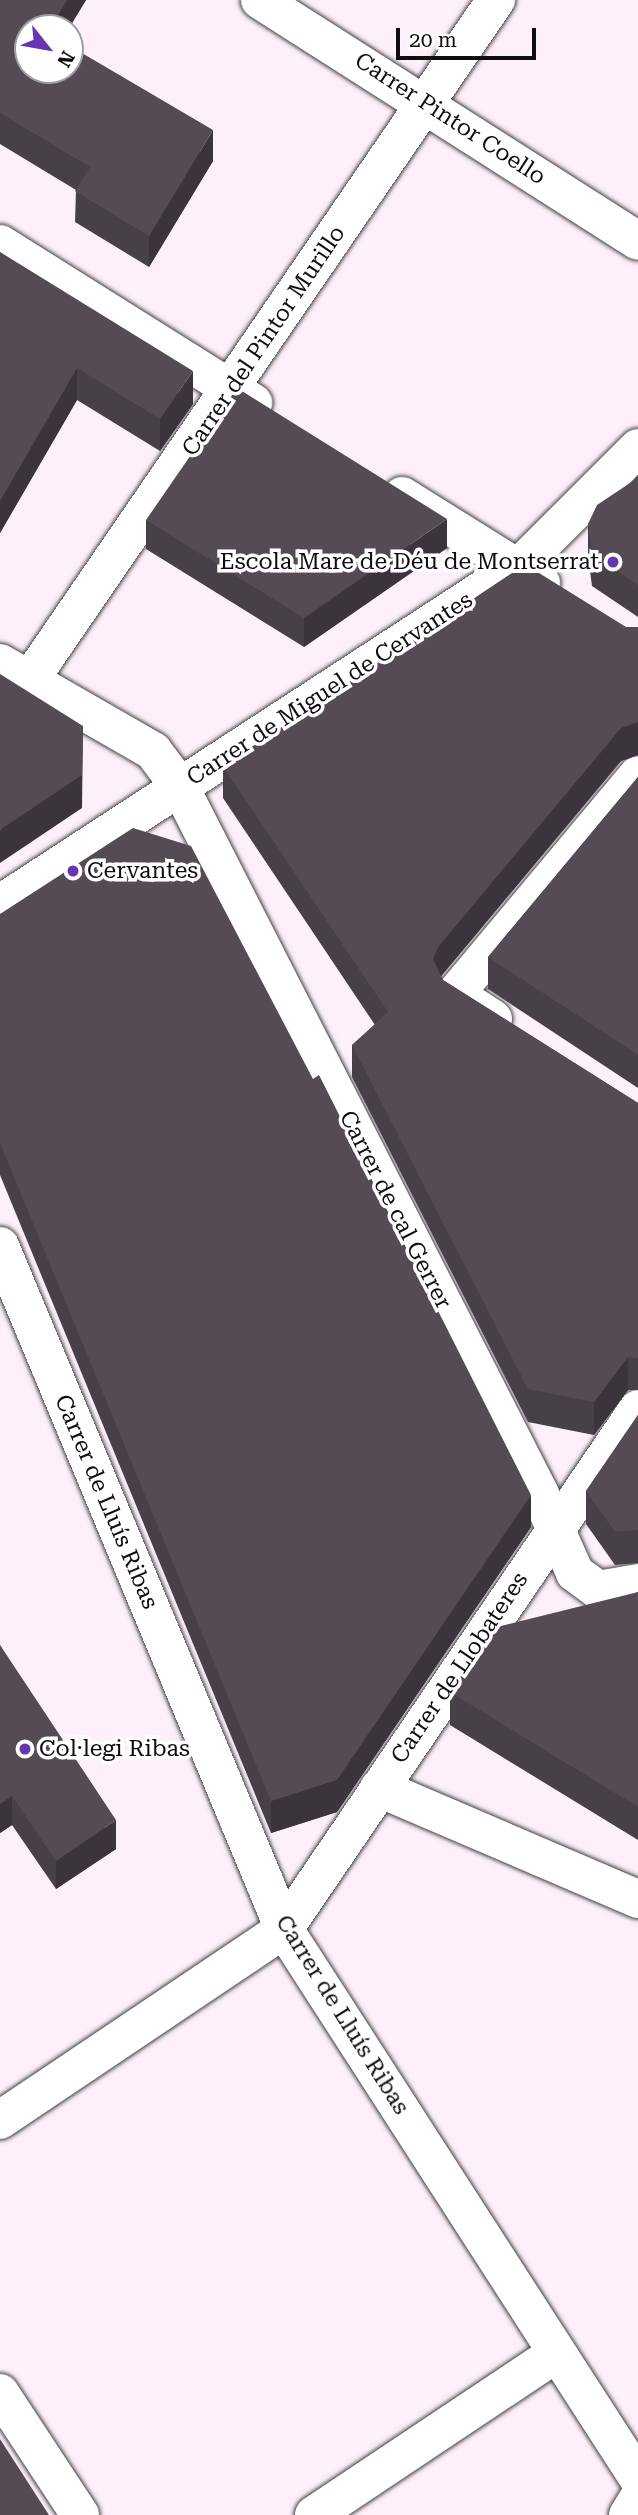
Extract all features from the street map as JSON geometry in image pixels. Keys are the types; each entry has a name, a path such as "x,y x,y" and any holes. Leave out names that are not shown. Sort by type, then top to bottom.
{"street":[{"name":"Carrer Pintor Coello","path":"260,0 426,103 638,241"},
{"name":"Carrer del Pintor Murillo","path":"14,672 232,389 496,0"},
{"path":"0,244 279,419"},
{"name":"Carrer de Miguel de Cervantes","path":"0,904 516,568 638,448"},
{"path":"373,478 571,601"},
{"name":"Carrer de cal Gerrer","path":"14,672 153,751 180,787 556,1528 575,1573 598,1590 638,1583"},
{"path":"524,1039 455,994 638,775"},
{"name":"Carrer de Lluís Ribas","path":"0,1246 284,1928 638,2478"},
{"name":"Carrer de Llobateres","path":"284,1928 638,1409"},
{"path":"379,1788 638,1899"},
{"path":"0,2120 284,1928"},
{"path":"314,2515 557,2353"},
{"path":"0,2393 80,2515"},
{"path":"628,2515 638,2499"}],"building":[{"path":"0,0 67,0 58,14 14,14 14,84 84,84 84,54 213,130 149,236 75,191 90,167 0,113"},
{"path":"0,252 193,371 160,419 77,368 0,501"},
{"path":"237,388 447,519 304,618 146,520"},
{"path":"638,475 638,585 592,554 588,524 597,505"},
{"path":"512,573 539,573 626,627 638,627 638,722 621,728 438,947 433,959 443,980 638,1103 638,1358 628,1357 594,1402 528,1389 352,1045 388,1012 223,766"},
{"path":"0,674 83,726 82,775 0,830"},
{"path":"638,777 638,1055 488,957"},
{"path":"133,828 191,846 313,1079 319,1075 531,1495 337,1780 271,1801 0,1143 0,914"},
{"path":"638,1415 638,1530 615,1532 586,1491"},
{"path":"638,1592 638,1807 450,1692 493,1628"},
{"name":"Col·legi Ribas","path":"0,1645 116,1820 56,1861 12,1796 0,1804"},
{"path":"0,2439 49,2515 0,2515"}],"place":[{"name":"Escola Mare de Déu de Montserrat","path":"613,562"},
{"name":"Cervantes","path":"73,871"},
{"name":"Col·legi Ribas","path":"25,1749"}]}
